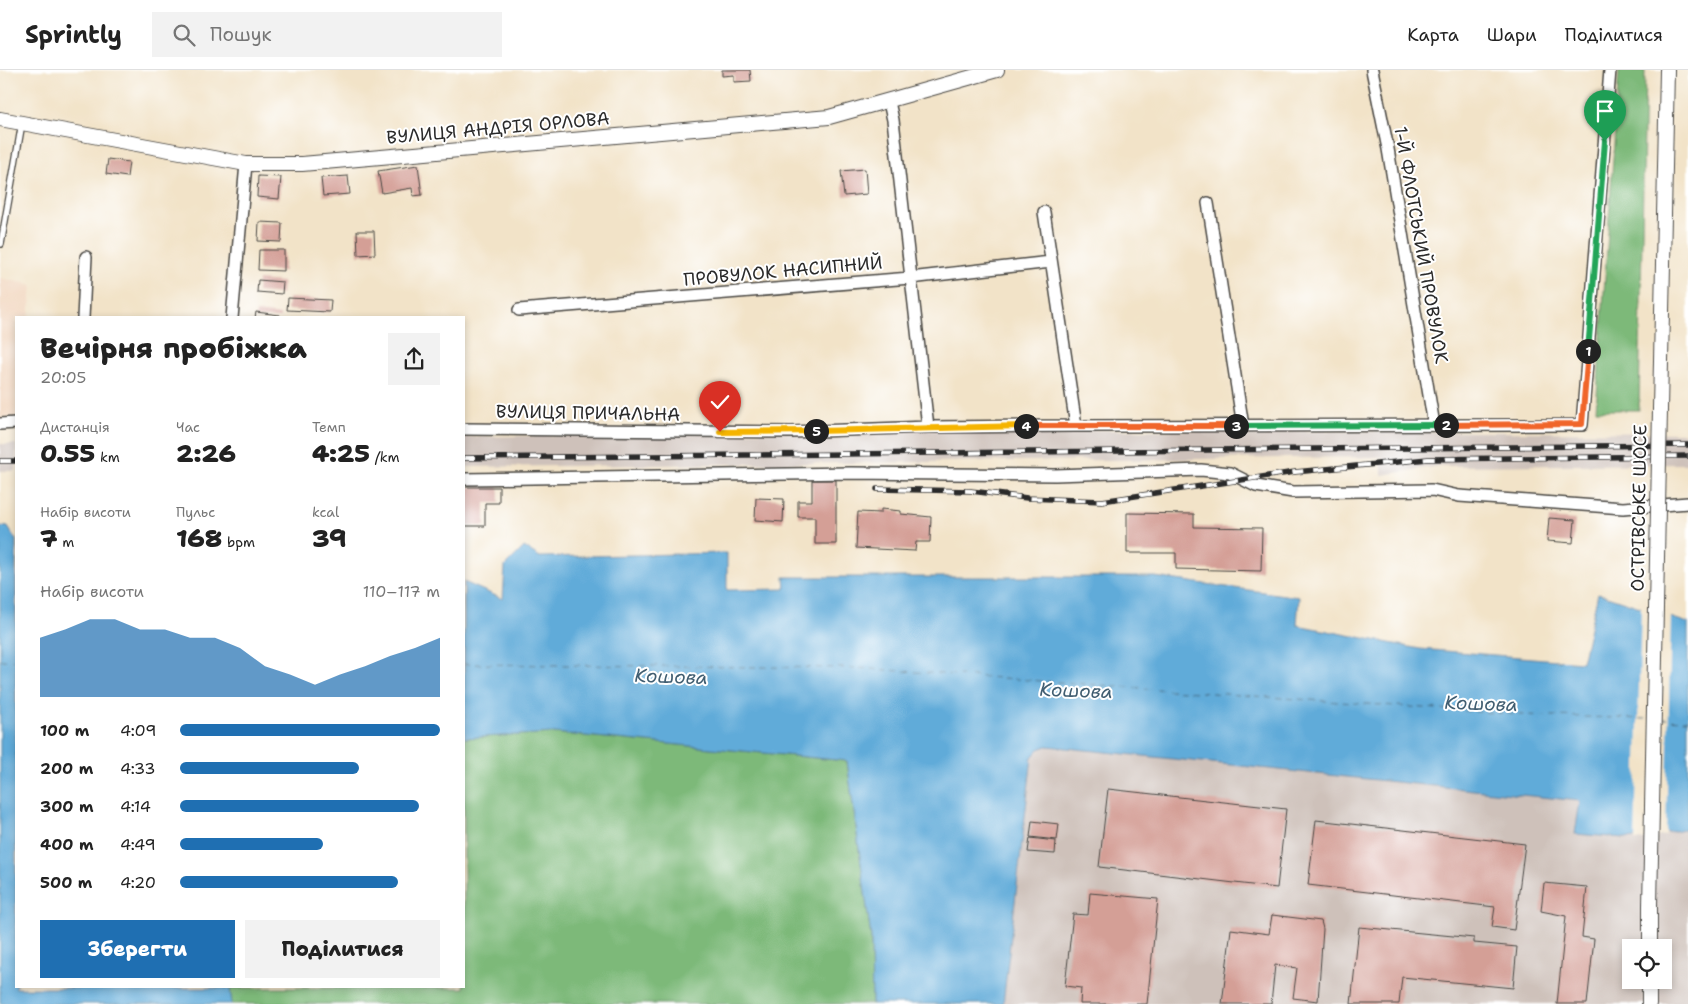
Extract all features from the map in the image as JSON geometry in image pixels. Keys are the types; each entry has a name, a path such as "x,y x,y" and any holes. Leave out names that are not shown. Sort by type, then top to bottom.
{"street":[{"name":"ВУЛИЦЯ АНДРІЯ ОРЛОВА","path":"0,119 246,164 302,164 829,117 889,102 997,70"},
{"name":"1-Й ФЛОТСЬКИЙ ПРОВУЛОК","path":"1372,70 1390,159 1434,426"},
{"name":"ВУЛИЦЯ ПРИЧАЛЬНА","path":"465,429 792,432 928,427 1582,424 1610,70"},
{"name":"ОСТРІВСЬКЕ ШОСЕ","path":"1650,939 1667,70"},
{"path":"889,102 893,120 928,427"},
{"path":"232,316 246,164"},
{"path":"1208,203 1243,426"},
{"path":"1044,212 1076,426"},
{"path":"83,316 86,257"},
{"name":"ПРОВУЛОК НАСИПНИЙ","path":"519,310 910,278 1051,262"},
{"path":"0,424 15,423"},
{"path":"465,479 850,473 1055,475 1201,470 1230,473 1256,486 1293,492 1432,490 1460,496 1623,508 1688,504"},
{"path":"1649,989 1649,1004"}],"lane":[{"path":"1,244 22,123"}],"shaded area":[{"path":"0,278 32,285 29,316 15,316 15,417 0,418"},
{"path":"930,429 1688,433 1688,464 1438,466 1382,475 1382,457 465,467 465,437"},
{"path":"0,444 15,444 15,471 0,471"},
{"path":"1047,746 1580,801 1575,834 1688,828 1688,1004 1003,1004 1032,757 1039,749"}],"green space":[{"path":"1619,70 1645,70 1639,410 1596,410"},
{"path":"554,733 847,761 871,937 872,1004 232,1004 230,988 465,988 465,738"}],"water":[{"path":"0,526 8,527 15,538 15,988 230,988 232,1004 0,1004"},
{"name":"Кошова","path":"524,547 540,557 727,553 727,590 785,589 784,577 1155,577 1299,597 1297,625 1420,649 1582,662 1598,593 1688,623 1688,828 1637,839 1575,834 1580,801 1047,746 1039,749 1032,757 1003,1004 872,1004 871,937 847,761 554,733 465,738 465,582 503,599 505,566"}],"pier":[{"path":"1641,604 1671,614 1666,835 1635,841"}],"building":[{"path":"722,70 750,70 751,81 734,82 734,75 722,76"},
{"path":"108,159 129,162 127,177 106,174"},
{"path":"418,165 422,195 413,196 412,188 382,193 378,171"},
{"path":"865,169 867,194 844,196 841,171"},
{"path":"258,176 281,177 279,199 257,197"},
{"path":"348,176 350,194 323,196 321,178"},
{"path":"259,222 282,223 281,242 258,241"},
{"path":"357,231 374,231 375,254 358,255"},
{"path":"259,250 284,250 284,271 258,270"},
{"path":"258,280 283,282 282,294 257,292"},
{"path":"288,298 331,300 330,312 287,310"},
{"path":"256,312 280,315 280,316 255,316"},
{"path":"812,480 836,480 836,544 815,544 815,517 798,517 798,501 812,501"},
{"path":"465,487 499,487 499,503 485,503 485,526 465,526"},
{"path":"756,498 784,499 783,522 755,520"},
{"path":"881,509 901,511 901,514 931,517 930,542 916,542 915,551 856,548 858,512 881,513"},
{"path":"1127,513 1194,514 1194,527 1262,528 1261,571 1176,569 1176,553 1127,553"},
{"path":"1549,518 1575,520 1573,543 1547,541"},
{"path":"1108,789 1286,809 1277,888 1099,867"},
{"path":"1316,820 1525,844 1514,930 1492,927 1495,907 1308,885"},
{"path":"1032,821 1059,824 1057,840 1030,837"},
{"path":"1030,838 1056,841 1055,854 1028,852"},
{"path":"1544,883 1587,887 1582,937 1594,939 1587,1004 1557,1004 1566,916 1541,911"},
{"path":"1090,893 1158,899 1147,1004 1080,1004 1081,988 1065,986 1073,914 1088,915"},
{"path":"1272,915 1321,921 1323,929 1318,1001 1293,998 1297,968 1275,965 1271,1004 1222,1004 1231,929 1269,934"},
{"path":"1359,927 1474,938 1474,943 1517,947 1513,988 1402,977 1399,1004 1351,1004"}],"ferry route":[{"path":"0,660 15,660"},
{"path":"465,664 859,668 1523,715 1647,719"},
{"path":"1661,719 1688,720"}],"railway":[{"path":"465,458 1688,445"},
{"path":"877,489 971,491 1027,498 1102,501 1295,472 1428,459 1688,456"},
{"path":"0,461 15,461"}],"route":[{"path":"720,432 792,432 928,427 1582,424 1605,141"}]}
